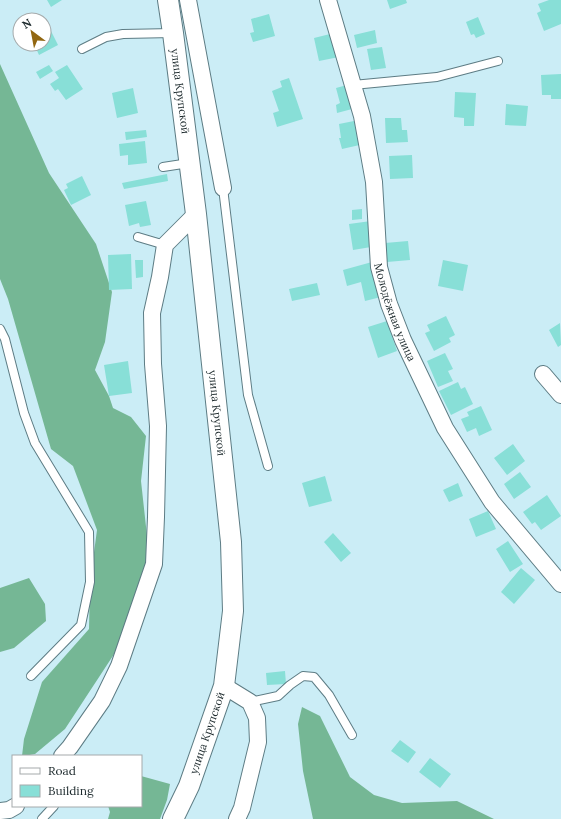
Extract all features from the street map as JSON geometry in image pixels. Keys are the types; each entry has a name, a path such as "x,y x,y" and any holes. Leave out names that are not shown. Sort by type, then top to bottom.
{"street":[{"name":"улица Крупской","path":"168,0 196,214 231,542 233,611 224,686 189,786 174,819"},
{"path":"188,0 223,188"},
{"name":"Молодёжная улица","path":"328,0 362,116 374,182 379,267 389,304 403,340 445,428 492,502 561,584"},
{"path":"67,753 102,701 119,666 154,564 158,426 153,364 152,313 165,245 196,214"},
{"path":"543,374 561,396"},
{"path":"224,686 250,702 257,718 258,742 242,808 237,819"},
{"path":"0,811 9,810 14,807"}],"lane":[{"path":"82,49 106,37 123,34 173,33"},
{"path":"353,85 437,77 498,61"},
{"path":"163,167 189,163"},
{"path":"223,188 248,395 268,466"},
{"path":"138,237 165,245"},
{"path":"0,329 5,339 24,413 35,443 89,532 90,582 81,625 31,676"},
{"path":"250,702 278,696 290,685 304,676 314,677 329,695 352,735"},
{"path":"42,819 53,807"}],"green space":[{"path":"0,64 49,173 96,244 112,292 105,342 95,370 109,396 113,408 131,417 146,436 141,481 150,576 122,642 65,729 35,754 30,755 22,755 24,739 42,682 89,629 90,582 97,530 73,466 51,449 8,299 0,279"},
{"path":"29,578 45,604 46,621 14,648 0,652 0,588"},
{"path":"302,707 320,716 350,777 374,795 402,803 457,801 494,819 313,819 303,771 298,724"},
{"path":"142,776 170,784 167,800 160,819 108,819 110,812 108,807 142,807"}],"building":[{"path":"47,0 62,0 51,7"},
{"path":"387,0 406,0 407,3 390,9"},
{"path":"549,0 561,0 561,24 544,31 537,13 541,11 538,4"},
{"path":"269,14 275,36 253,42 250,33 254,32 251,19"},
{"path":"478,17 485,34 476,38 474,34 471,35 466,22"},
{"path":"375,30 377,43 357,48 354,35"},
{"path":"52,33 58,45 52,48"},
{"path":"334,33 339,57 319,61 314,38"},
{"path":"382,47 386,68 371,70 367,49"},
{"path":"38,52 45,52 39,55"},
{"path":"49,65 53,71 40,79 36,72"},
{"path":"67,65 83,89 66,100 58,89 55,91 50,84 59,78 55,72"},
{"path":"561,74 561,99 551,99 551,95 542,95 541,75"},
{"path":"289,78 303,119 277,127 273,113 279,111 272,91 282,87 280,81"},
{"path":"347,85 352,109 337,113 336,105 340,103 336,88"},
{"path":"133,88 138,113 117,118 112,93"},
{"path":"455,92 476,93 474,126 464,126 464,118 454,117"},
{"path":"506,104 528,106 526,126 505,125"},
{"path":"385,118 401,118 402,130 407,130 408,142 386,143"},
{"path":"359,120 364,144 342,149 339,138 341,138 339,124"},
{"path":"146,130 147,137 126,140 125,132"},
{"path":"145,141 147,163 128,165 128,155 120,156 119,144"},
{"path":"412,155 413,178 390,179 389,156"},
{"path":"167,174 168,181 124,189 122,183"},
{"path":"82,176 91,195 71,205 64,190 68,188 66,184"},
{"path":"146,201 151,225 140,227 139,223 129,226 125,205"},
{"path":"362,209 362,219 352,220 352,210"},
{"path":"371,221 371,247 353,250 349,224"},
{"path":"408,241 410,260 387,262 385,243"},
{"path":"131,254 132,289 109,290 108,255"},
{"path":"135,260 143,260 143,277 136,278"},
{"path":"443,260 468,265 463,291 438,286"},
{"path":"372,262 381,297 365,301 361,282 347,286 343,270"},
{"path":"317,283 320,295 292,301 289,289"},
{"path":"446,316 455,335 449,338 451,342 434,351 425,333 430,331 427,325"},
{"path":"387,321 397,351 378,358 368,327"},
{"path":"560,323 561,345 558,347 549,330"},
{"path":"445,353 453,369 448,371 453,381 438,387 427,361"},
{"path":"128,361 132,393 109,396 104,365"},
{"path":"458,382 461,389 465,387 473,404 451,415 439,391"},
{"path":"481,406 492,430 479,436 476,428 467,432 461,419 469,416 467,412"},
{"path":"513,444 525,461 507,475 494,458"},
{"path":"520,472 531,487 514,499 504,484"},
{"path":"325,476 332,501 309,507 302,483"},
{"path":"458,483 463,496 449,502 443,490"},
{"path":"547,495 561,516 541,530 535,522 532,524 523,512"},
{"path":"488,511 496,529 476,537 469,519"},
{"path":"333,533 351,553 341,562 324,542"},
{"path":"508,541 523,564 510,572 496,549"},
{"path":"521,568 535,580 514,604 501,592"},
{"path":"285,671 286,684 267,685 266,673"},
{"path":"400,740 416,752 408,763 391,751"},
{"path":"430,758 451,774 440,788 419,772"}]}
